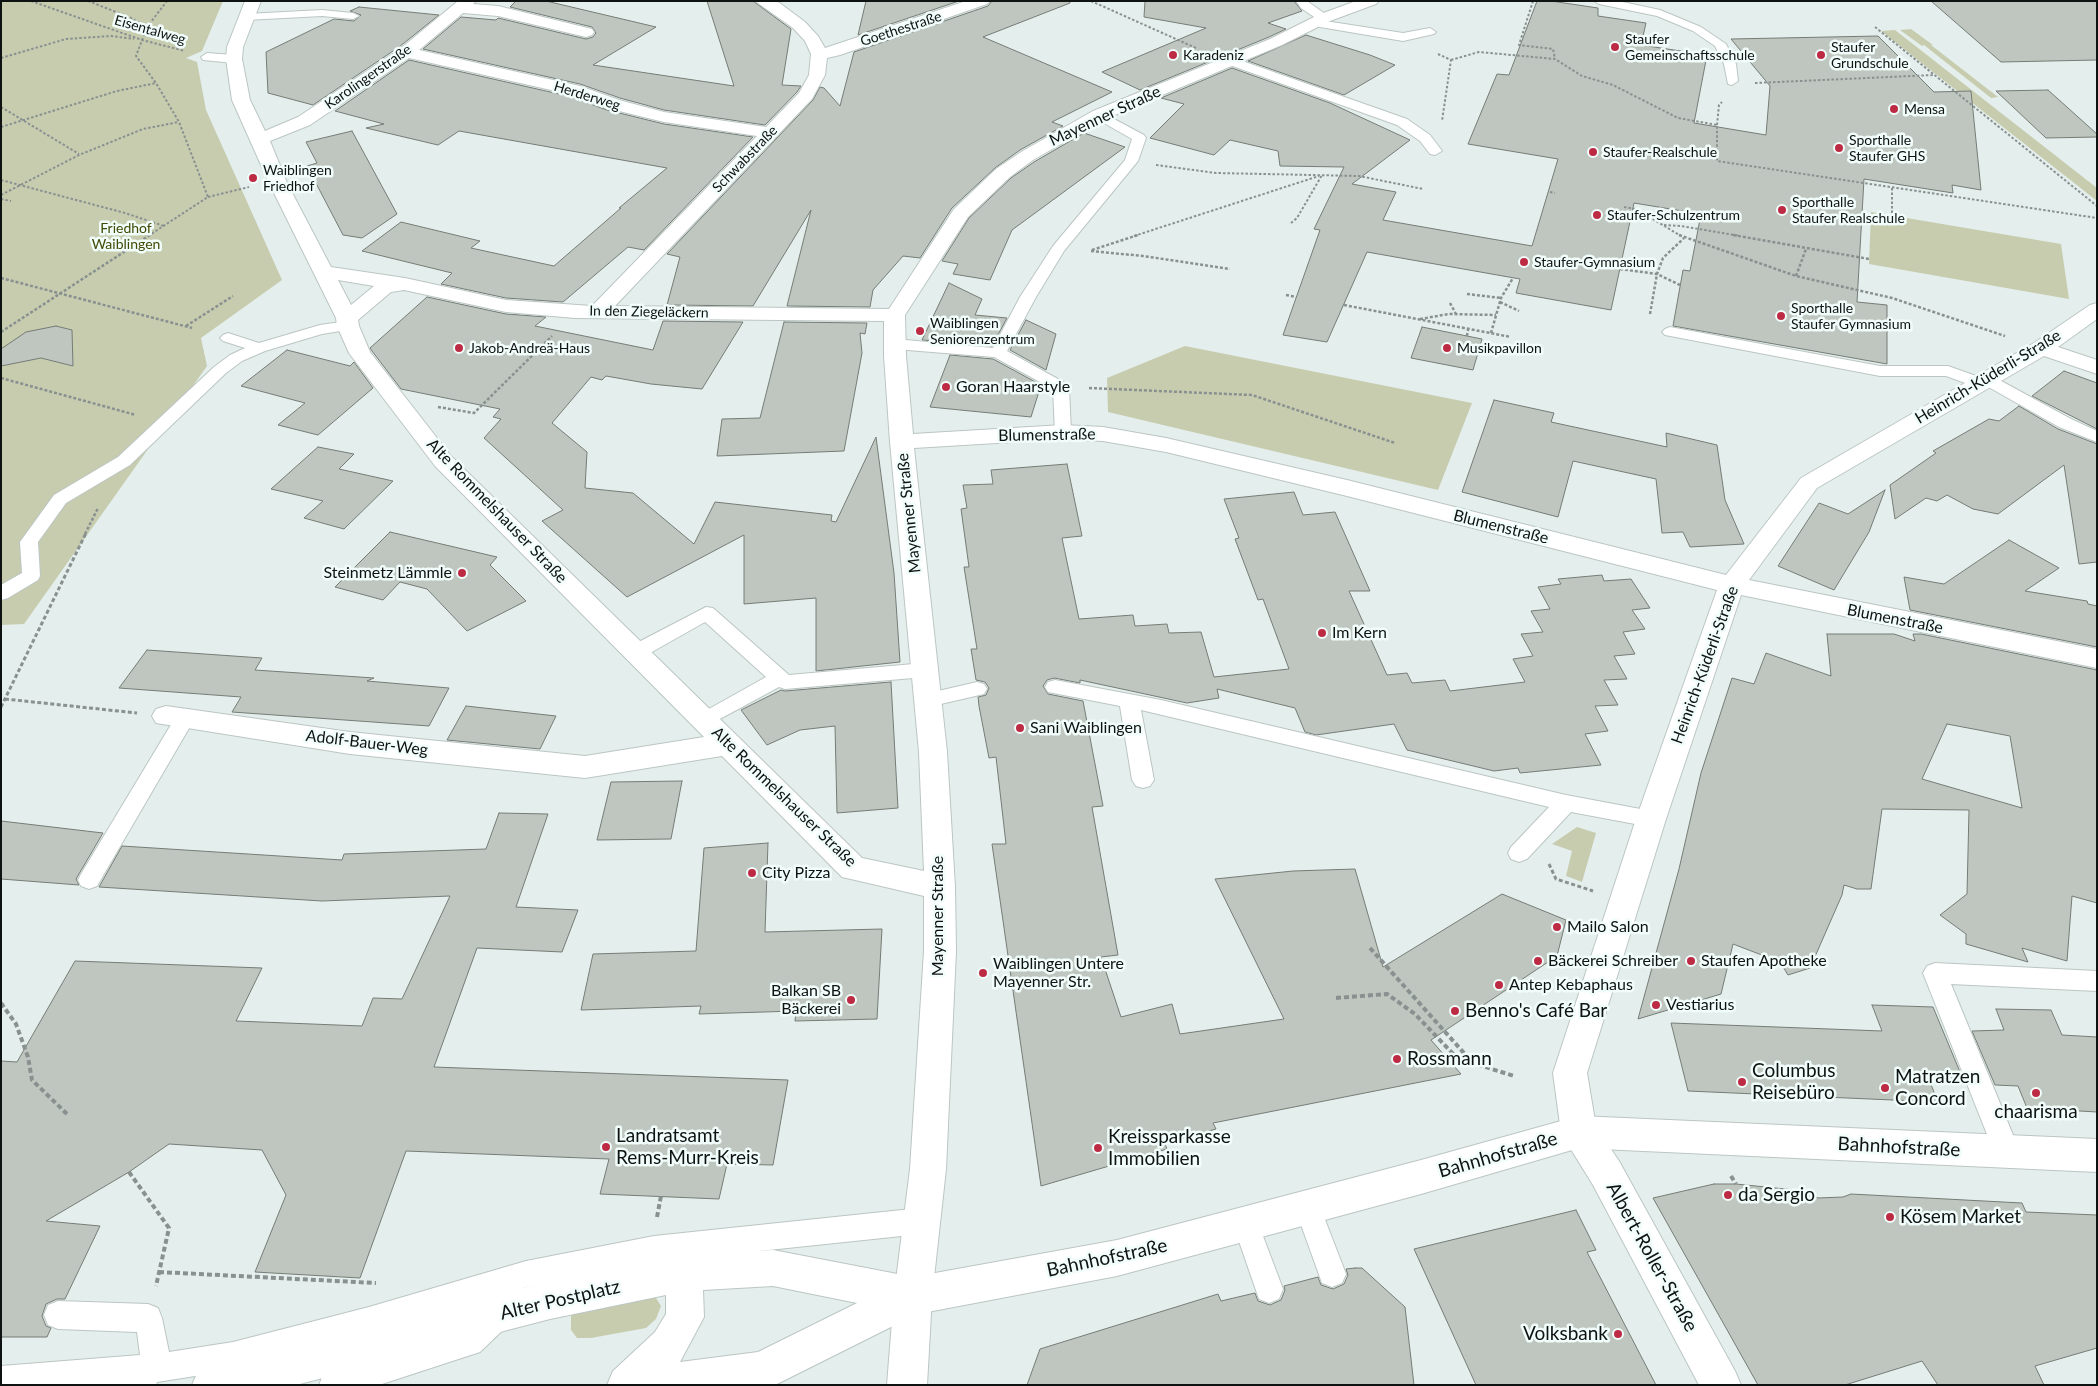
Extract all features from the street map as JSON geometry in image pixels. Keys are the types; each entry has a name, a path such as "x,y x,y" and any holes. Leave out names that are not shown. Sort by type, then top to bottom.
{"street":[{"path":"763,1 775,7 799,25 812,39 819,54"},
{"name":"Goethestraße","path":"819,54 834,52 982,1"},
{"name":"Mayenner Straße","path":"913,1296 928,1169 940,951 940,887 933,752 902,442 895,344 895,315 961,213 1003,173 1027,156 1099,115 1276,42 1319,20 1371,1"},
{"path":"463,4 586,32"},
{"name":"Karolingerstraße","path":"260,139 304,121 406,52 463,4"},
{"name":"Alte Rommelshauser Straße","path":"250,9 235,47 234,59 240,100 260,139 278,183 347,322 360,353 443,461 853,868 940,887"},
{"name":"Herderweg","path":"406,52 574,90 613,104 664,117 770,133"},
{"name":"Schwabstraße","path":"598,312 806,95 817,75 819,54"},
{"name":"In den Ziegeläckern","path":"323,272 405,284 506,306 598,312 895,315"},
{"name":"In den Ziegeläckern","path":"347,322 385,286 405,284"},
{"name":"Heinrich-Küderli-Straße","path":"1579,1132 1570,1073 1651,819 1732,585 1809,483 2042,348 2097,309"},
{"path":"2042,348 2097,368"},
{"name":"Blumenstraße","path":"902,442 1063,432 1103,434 1166,445 1347,488 1732,585 2097,659"},
{"name":"Adolf-Bauer-Weg","path":"176,717 350,743 585,767 729,744"},
{"name":"Bahnhofstraße","path":"913,1296 1117,1258 1308,1208 1579,1132 2097,1156"},
{"name":"Albert-Roller-Straße","path":"1579,1132 1606,1173 1721,1385"},
{"name":"Alter Postplatz","path":"212,1385 330,1357 389,1340 550,1300 684,1273 773,1268 913,1296"},
{"path":"626,1385 669,1346 685,1317 684,1273"},
{"path":"656,1385 761,1371 913,1296"},
{"path":"907,1385 913,1296"}],"lane":[{"path":"1301,1 1319,20 1403,38 1430,32"},
{"path":"1599,1 1660,13 1697,29 1720,44 1730,64 1732,81"},
{"path":"250,9 353,16"},
{"path":"208,57 234,59"},
{"path":"1224,63 1402,122 1425,138 1434,151"},
{"path":"998,352 1028,297 1058,249 1131,161 1139,138 1099,115"},
{"path":"1,594 31,576 29,542 60,499 124,461 220,370 236,358 259,348 347,322"},
{"path":"1670,332 1880,371 1948,371 1983,381 2065,423 2097,437"},
{"path":"228,338 259,348"},
{"path":"895,344 998,352 1061,387 1063,432"},
{"path":"636,652 706,613 785,682 925,670"},
{"path":"705,720 780,678"},
{"path":"1055,687 1129,700 1566,803 1651,819"},
{"path":"928,700 977,689"},
{"path":"1129,700 1143,780"},
{"path":"89,880 176,717"},
{"path":"1519,853 1566,803"},
{"path":"2007,1152 1935,973 2097,980"},
{"path":"1308,1208 1332,1274"},
{"path":"1,1380 145,1377 369,1320 526,1274 654,1249 921,1220"},
{"path":"1246,1224 1269,1289"},
{"path":"333,1385 470,1342 500,1313"},
{"path":"58,1315 148,1318 155,1354 145,1377"}],"path":[{"name":"Eisentalweg","path":"31,1 142,40 208,57"},
{"path":"88,1 129,17 146,27"},
{"path":"167,1 146,27 136,56 156,82 179,122 208,197"},
{"path":"1091,1 1213,55 1204,59 1224,63"},
{"path":"1533,1 1519,44 1553,49 1555,59"},
{"path":"1875,27 2097,206"},
{"path":"1,58 66,39 111,36 142,40"},
{"path":"1403,38 1451,60 1479,52 1555,59 1582,76 1614,85 1678,118 1717,125 1716,161 2097,218"},
{"path":"1442,125 1451,60"},
{"path":"1732,81 1752,83 1934,75"},
{"path":"1,127 117,91 156,82"},
{"path":"1,107 79,155"},
{"path":"1,195 79,155 143,129 179,122"},
{"path":"1131,161 1216,173 1358,176 1423,189"},
{"path":"1291,223 1298,218 1322,175"},
{"path":"1230,270 1143,256 1089,251 1322,175"},
{"path":"1,180 22,184 165,226"},
{"path":"1,332 208,197 253,186"},
{"path":"1892,188 1892,216"},
{"path":"1550,192 1555,193"},
{"path":"1,199 11,200"},
{"path":"1624,207 1636,209 1663,225 1666,229 1684,238 1796,276 1892,298 2042,348"},
{"path":"1663,225 1681,226 1869,259"},
{"path":"1650,317 1657,274 1663,258 1684,238"},
{"path":"1796,276 1806,249"},
{"path":"1620,269 1657,274 1680,285"},
{"path":"1,278 192,328"},
{"path":"1491,333 1501,298 1513,278"},
{"path":"1467,294 1501,298"},
{"path":"1286,295 1296,297"},
{"path":"186,326 233,296"},
{"path":"1500,302 1519,311"},
{"path":"1450,303 1456,314"},
{"path":"1344,305 1511,338"},
{"path":"1418,320 1456,314 1496,315"},
{"path":"1467,336 1468,329"},
{"path":"443,406 474,413 552,335"},
{"path":"1,378 119,410"},
{"path":"1061,387 1252,395 1395,442"},
{"path":"1,707 88,526 124,461"},
{"path":"5,699 176,717"},
{"path":"1549,864 1556,879 1625,901"},
{"path":"1370,948 1473,1062"},
{"path":"1336,998 1387,994 1415,1014 1458,1058 1514,1076"},
{"path":"1,1003 16,1024 28,1057 32,1080 67,1114"},
{"path":"129,1172 170,1228 148,1318"},
{"path":"1731,1176 1736,1184"},
{"path":"656,1219 662,1196"},
{"path":"159,1272 384,1284"}],"green space":[{"name":"Friedhof Waiblingen","path":"1,1 223,1 202,51 186,58 197,62 206,110 282,280 201,338 207,366 24,624 1,625"},
{"path":"1911,29 1998,97 1991,98 1924,45 1922,46 1900,30"},
{"path":"1895,30 2097,188 2097,201 1881,31"},
{"path":"1871,212 2061,244 2069,299 1869,264"},
{"path":"1185,346 1472,403 1438,490 1108,412 1107,378"},
{"path":"1577,827 1596,833 1582,882 1566,876 1572,851 1552,844"},
{"path":"647,1293 656,1298 661,1306 656,1319 646,1328 591,1338 577,1338 571,1330 571,1316 575,1310"}],"building":[{"path":"516,1 546,1 656,27 593,65 734,86 707,1 753,1 791,29 782,85 801,86 765,125 664,110 620,98 580,84 423,49 461,17 496,20 498,18 586,39 593,37 596,33 592,27 510,7"},
{"path":"866,1 959,1 858,35"},
{"path":"992,1 1070,1 1070,3 983,37 1112,92 1052,122 1063,126 1020,150 995,168 952,208 920,258 903,256 873,290 870,307 787,306 811,210 753,306 667,305 680,257 667,254 813,100 820,87 824,88 840,106 854,52 988,6"},
{"path":"1145,1 1294,1 1302,11 1268,23 1286,29 1140,90 1102,72 1206,28 1144,17"},
{"path":"1537,1 1551,1 1598,8 1598,16 1646,23 1641,45 1707,55 1694,123 1766,135 1770,86 1731,39 1878,36 1934,92 1971,91 1981,190 1952,185 1953,193 1864,179 1857,302 1887,305 1887,364 1673,326 1683,270 1690,271 1701,214 1634,203 1611,310 1516,293 1520,279 1367,252 1327,342 1283,335 1320,230 1314,229 1344,167 1280,166 1278,151 1230,140 1214,155 1150,138 1184,104 1161,98 1232,68 1330,103 1410,140 1352,184 1396,192 1383,220 1532,246 1558,159 1468,144 1497,74 1509,75"},
{"path":"1931,1 2097,1 2097,60 2001,62"},
{"path":"359,7 439,15 399,47 313,105 268,93 266,52 334,19 354,21 361,15 350,11"},
{"path":"1306,35 1395,65 1344,95 1248,61"},
{"path":"409,60 568,96 607,110 664,124 753,137 644,250 628,247 563,302 506,298 441,284 452,273 362,251 401,222 480,241 471,248 554,266 667,168 459,131 438,145 366,128 384,124 335,111"},
{"path":"2048,90 2097,134 2097,137 2046,138 1996,91"},
{"path":"352,131 397,214 362,238 343,235 307,166 317,163 306,142"},
{"path":"1084,133 1125,147 1012,230 990,280 953,274 958,264 942,261 969,218 1011,178 1034,162"},
{"path":"949,283 982,299 975,315 1007,318 992,346 922,340"},
{"path":"427,297 506,314 546,317 535,326 653,350 663,321 743,322 702,389 651,384 606,376 602,380 591,377 552,423 587,452 585,488 633,493 694,544 715,502 832,515 831,521 836,522 876,437 894,573 900,662 816,671 816,598 744,604 744,535 627,597 542,521 563,510 484,438 501,419 493,417 500,409 401,389 370,348"},
{"path":"1026,320 1056,334 1046,370 1010,350"},
{"path":"784,322 867,323 865,334 860,333 862,353 844,451 717,456 722,419 760,418"},
{"path":"56,326 72,330 73,366 41,358 1,366 1,349 26,332"},
{"name":"Musikpavillon","path":"1422,327 1482,339 1473,370 1411,358"},
{"path":"287,350 350,366 354,362 373,388 318,435 278,425 305,403 241,386"},
{"path":"950,355 993,359 1041,385 1031,417 930,407"},
{"path":"2064,371 2097,383 2097,429 2032,396"},
{"path":"1494,400 1554,413 1551,422 1667,447 1666,433 1717,445 1725,500 1744,544 1690,547 1683,532 1662,533 1656,479 1573,461 1558,517 1462,492"},
{"path":"2019,406 2058,429 2097,444 2097,562 2079,564 2064,465 1998,514 1973,509 1947,495 1937,501 1926,498 1895,519 1890,485 1936,453 1933,451 1989,419 1999,421"},
{"path":"318,447 354,454 339,469 393,481 344,529 304,518 323,501 271,489"},
{"path":"1067,464 1082,536 1062,538 1079,619 1133,615 1135,626 1167,624 1169,633 1201,632 1214,677 1289,669 1263,599 1258,600 1235,539 1239,538 1224,499 1294,492 1303,515 1335,512 1370,591 1349,591 1387,675 1407,673 1412,683 1445,680 1450,691 1525,682 1513,659 1533,656 1521,634 1543,632 1531,611 1550,609 1538,587 1561,584 1558,579 1602,575 1604,581 1631,579 1650,608 1632,610 1645,629 1623,632 1635,654 1614,656 1627,679 1604,680 1618,705 1595,706 1608,731 1585,734 1601,765 1520,773 1518,768 1494,771 1407,750 1394,724 1316,735 1305,732 1295,708 1217,689 1219,698 1187,703 1080,680 1080,683 1054,678 1047,680 1043,686 1048,694 1083,701 1103,806 1092,807 1118,955 1101,957 1121,1017 1172,1004 1180,1034 1284,1019 1215,879 1293,871 1355,869 1383,967 1502,894 1566,920 1557,956 1431,1040 1461,1074 1213,1123 1216,1129 1165,1144 1167,1149 1041,1186 992,844 1006,844 996,757 989,758 978,697 986,695 989,688 985,682 976,680 971,649 977,649 964,567 969,567 961,509 967,508 963,485 993,484 991,470"},
{"path":"1885,490 1869,532 1834,590 1778,566 1819,503 1848,514"},
{"path":"390,532 497,557 490,565 526,601 467,631 427,589 400,582 383,600 335,587"},
{"path":"2009,540 2059,568 2025,591 2087,601 2088,604 2097,606 2097,647 1910,610 1904,577 1944,584"},
{"path":"1827,634 1894,634 1915,641 1913,634 1921,634 2097,670 2097,903 2072,896 2067,961 2022,948 2028,962 1966,944 1966,934 1940,915 1967,894 1969,810 1882,809 1871,889 1857,889 1844,885 1842,895 1810,968 1788,975 1780,962 1733,944 1721,994 1638,1019 1679,869 1701,773 1732,678 1754,684 1766,653 1831,676","holes":["1947,724 2010,736 2022,808 1922,779"]},
{"path":"147,650 262,658 255,670 374,678 367,681 449,688 429,726 232,712 241,697 119,688"},
{"path":"891,682 898,808 837,813 835,726 800,730 767,745 741,710 781,690"},
{"path":"466,706 556,716 540,749 447,740"},
{"path":"682,781 671,839 597,840 611,782"},
{"name":"Landratsamt Rems-Murr-Kreis","path":"499,813 548,814 516,907 578,910 562,952 477,948 434,1067 788,1080 773,1165 727,1164 719,1199 600,1194 609,1159 406,1151 360,1278 255,1272 286,1195 262,1150 169,1144 129,1172 46,1221 100,1226 65,1299 57,1299 46,1304 42,1316 46,1326 51,1328 47,1337 1,1337 1,1061 17,1062 75,961 262,968 236,1021 362,1026 373,998 402,999 450,896 322,901 99,887 122,846 342,860 344,854 486,849"},
{"path":"1,821 103,833 76,879 79,885 1,879"},
{"path":"768,843 765,932 882,929 877,1019 795,1021 796,1011 699,1014 701,1006 581,1010 593,954 696,951 704,848"},
{"path":"1872,1005 1933,1007 1965,1084 1930,1082 1938,1102 1688,1091 1671,1023 1882,1031"},
{"path":"1996,1009 2051,1010 2062,1035 2097,1037 2097,1112 2027,1108 2018,1086 1995,1085 1972,1031 2004,1030"},
{"path":"1714,1184 1736,1184 1805,1191 1818,1198 1843,1197 1851,1194 2022,1203 2026,1212 2097,1215 2097,1348 2035,1366 2044,1385 1938,1385 1922,1361 1845,1385 1758,1385 1653,1198"},
{"path":"1576,1210 1596,1250 1587,1252 1656,1385 1476,1385 1414,1249"},
{"path":"1362,1268 1405,1307 1414,1385 1027,1385 1040,1349 1218,1294 1221,1301 1255,1293 1258,1301 1270,1305 1281,1300 1285,1290 1284,1286 1318,1277 1321,1285 1333,1289 1344,1284 1348,1275 1346,1269"}],"place":[{"name":"Staufer Gemeinschaftsschule","path":"1615,47"},
{"name":"Karadeniz","path":"1173,55"},
{"name":"Staufer Grundschule","path":"1821,55"},
{"name":"Mensa","path":"1894,109"},
{"name":"Sporthalle Staufer GHS","path":"1839,148"},
{"name":"Staufer-Realschule","path":"1593,152"},
{"name":"Waiblingen Friedhof","path":"253,178"},
{"name":"Sporthalle Staufer Realschule","path":"1782,210"},
{"name":"Staufer-Schulzentrum","path":"1597,215"},
{"name":"Staufer-Gymnasium","path":"1524,262"},
{"name":"Sporthalle Staufer Gymnasium","path":"1781,316"},
{"name":"Waiblingen Seniorenzentrum","path":"920,331"},
{"name":"Jakob-Andreä-Haus","path":"459,348"},
{"name":"Musikpavillon","path":"1447,348"},
{"name":"Goran Haarstyle","path":"946,387"},
{"name":"Steinmetz Lämmle","path":"462,573"},
{"name":"Im Kern","path":"1322,633"},
{"name":"Sani Waiblingen","path":"1020,728"},
{"name":"City Pizza","path":"752,873"},
{"name":"Mailo Salon","path":"1557,927"},
{"name":"Bäckerei Schreiber","path":"1538,961"},
{"name":"Staufen Apotheke","path":"1691,961"},
{"name":"Waiblingen Untere Mayenner Str.","path":"983,973"},
{"name":"Antep Kebaphaus","path":"1499,985"},
{"name":"Balkan SB Bäckerei","path":"851,1000"},
{"name":"Vestiarius","path":"1656,1005"},
{"name":"Benno's Café Bar","path":"1455,1011"},
{"name":"Rossmann","path":"1397,1059"},
{"name":"Columbus Reisebüro","path":"1742,1082"},
{"name":"Matratzen Concord","path":"1885,1088"},
{"name":"chaarisma","path":"2036,1093"},
{"name":"Landratsamt Rems-Murr-Kreis","path":"606,1147"},
{"name":"Kreissparkasse Immobilien","path":"1098,1148"},
{"name":"da Sergio","path":"1728,1195"},
{"name":"Kösem Market","path":"1890,1217"},
{"name":"Volksbank","path":"1618,1334"}]}
